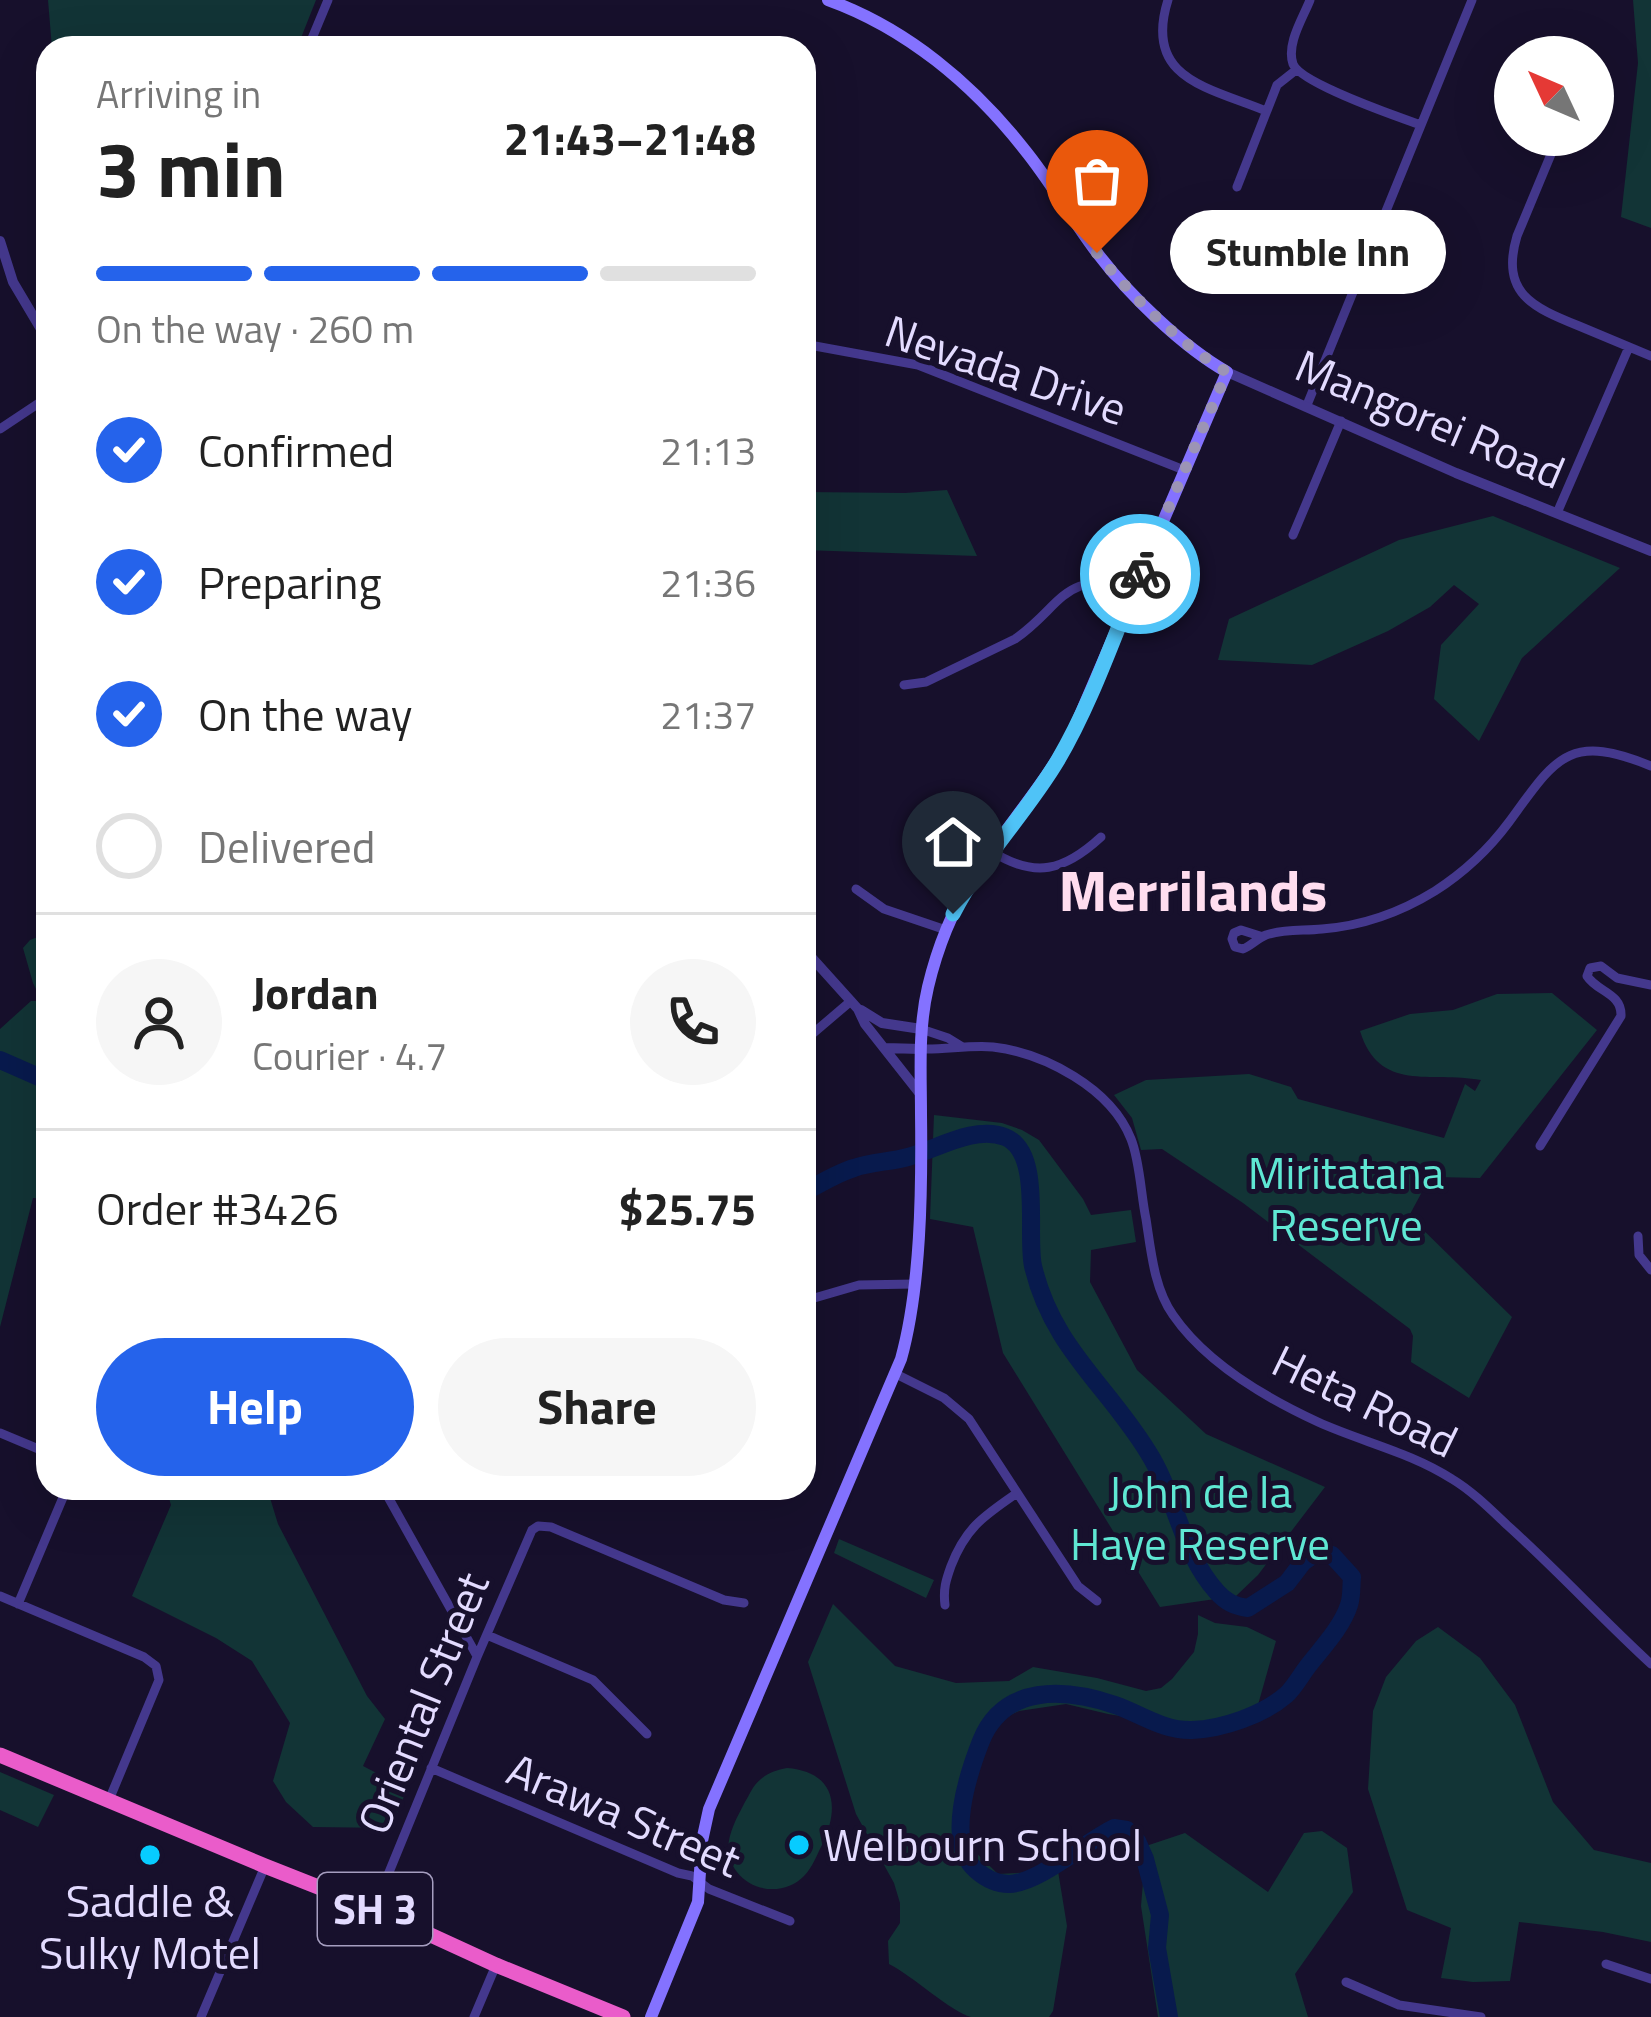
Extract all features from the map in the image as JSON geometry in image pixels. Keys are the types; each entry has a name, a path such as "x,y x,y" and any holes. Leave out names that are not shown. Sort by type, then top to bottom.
{"highway":[{"name":"SH 3","path":"0,1754 622,2017"}],"main road":[{"name":"Mangorei Road","path":"828,0 894,32 944,66 1023,147 1114,275 1203,357 1227,372"},
{"path":"651,2017 692,1921 709,1809 896,1374 909,1328 920,1177 921,1029 928,986 946,930 992,851 1064,750 1227,372"}],"street":[{"path":"313,36 328,0"},
{"path":"1168,0 1160,32 1173,67 1191,81 1266,111"},
{"path":"1310,0 1293,42 1296,70 1318,84 1421,125"},
{"path":"1307,405 1472,0"},
{"path":"1237,187 1277,85 1296,70"},
{"path":"1550,156 1512,252 1511,269 1522,295 1543,311 1651,356"},
{"path":"0,241 13,282 36,321"},
{"name":"Nevada Drive","path":"816,346 918,365 1184,470"},
{"path":"1556,513 1629,347"},
{"name":"Mangorei Road","path":"1227,372 1456,473 1651,551"},
{"path":"0,429 36,405"},
{"path":"1293,535 1341,421"},
{"path":"904,686 926,682 1015,639 1075,589 1101,583 1134,589"},
{"path":"1260,936 1366,921 1433,891 1471,863 1546,772 1566,756 1605,751 1651,766"},
{"path":"992,851 1023,867 1044,868 1072,860 1101,837"},
{"path":"856,889 884,909 946,930"},
{"path":"816,962 855,1005 882,1023 921,1029"},
{"path":"1540,1146 1621,1016 1614,998 1590,982 1590,968 1601,966 1617,978 1651,986"},
{"path":"816,1032 855,1005"},
{"path":"855,1005 921,1095"},
{"name":"Heta Road","path":"921,1029 961,1046"},
{"path":"884,1048 921,1048"},
{"name":"Heta Road","path":"921,1048 1016,1051 1080,1081 1111,1106 1131,1139 1156,1276 1172,1314 1208,1353 1246,1382 1317,1421 1422,1461 1455,1480 1530,1545 1651,1664"},
{"path":"1638,1236 1639,1256 1651,1270"},
{"path":"816,1298 859,1285 914,1284"},
{"path":"896,1374 934,1392 969,1419 1078,1586 1097,1601"},
{"path":"0,1433 36,1448"},
{"path":"945,1605 943,1586 961,1541 974,1524 1017,1493"},
{"path":"18,1604 62,1500"},
{"path":"389,1500 477,1657"},
{"name":"Oriental Street","path":"374,1909 529,1535 538,1526 551,1527 724,1600 744,1603"},
{"path":"0,1596 157,1666 159,1680 109,1800"},
{"path":"487,1634 592,1680 647,1734"},
{"name":"Arawa Street","path":"431,1768 790,1921"},
{"path":"202,2017 265,1866"},
{"path":"1606,1964 1651,1979"},
{"path":"474,2017 496,1965"},
{"path":"1346,1982 1399,2005 1481,2017"}],"green space":[{"path":"48,0 316,0 302,36 51,36"},
{"path":"1633,0 1651,0 1651,228 1621,217 1638,63"},
{"path":"947,490 977,556 816,550 816,492"},
{"path":"1493,516 1620,568 1522,658 1479,741 1434,699 1441,645 1479,604 1454,585 1430,607 1388,631 1312,665 1218,660 1229,619 1399,540"},
{"path":"36,938 36,989 23,948"},
{"name":"Miritatana Reserve","path":"1552,993 1597,1030 1480,1178 1436,1177 1409,1216 1512,1317 1469,1398 1411,1362 1410,1329 1243,1203 1162,1149 1141,1150 1132,1118 1114,1095 1146,1080 1249,1074 1291,1087 1298,1099 1444,1138 1465,1084 1475,1091 1481,1080 1393,1071 1369,1051 1360,1031 1410,1014 1453,1010 1497,994"},
{"path":"36,1001 36,1198 0,1327 0,1029"},
{"name":"John de la Haye Reserve","path":"934,1115 1022,1130 1039,1140 1091,1215 1131,1210 1136,1242 1091,1250 1090,1282 1137,1370 1206,1434 1325,1487 1258,1575 1236,1596 1160,1607 1003,1353 973,1227 930,1219"},
{"path":"170,1500 271,1500 278,1524 367,1696 385,1719 363,1766 407,1789 391,1828 313,1827 286,1802 273,1781 290,1723 252,1661 132,1596"},
{"path":"839,1539 934,1580 926,1598 834,1553"},
{"path":"833,1604 895,1666 956,1683 1009,1681 1033,1667 1146,1691 1161,1688 1194,1652 1198,1615 1215,1623 1247,1627 1276,1641 1254,1719 1163,1723 1066,1704 1019,1711 995,1722 981,1743 970,1781 969,1846 998,1874 1058,1871 1067,1926 1049,2017 971,2017 889,1964 888,1941 900,1923 900,1903 856,1814 808,1662"},
{"path":"1438,1627 1480,1658 1515,1705 1553,1802 1594,1850 1651,1863 1651,1942 1519,1922 1510,1981 1441,1978 1451,1928 1407,1910 1368,1789 1373,1711 1386,1677 1416,1641"},
{"path":"787,1768 815,1776 824,1784 831,1816 823,1843 804,1876 779,1889 760,1888 737,1872 729,1855 730,1837 756,1784"},
{"path":"0,1772 54,1795 38,1827 0,1810"},
{"path":"1322,1831 1347,1848 1353,1892 1295,1974 1308,2017 1158,2017 1141,1906 1146,1846 1185,1833 1268,1892 1304,1833"}],"waterway":[{"path":"0,1060 36,1076"},
{"path":"816,1186 848,1170 908,1157 969,1136 1005,1137 1017,1146 1029,1176 1033,1266 1053,1320 1148,1452 1195,1559 1217,1592 1248,1608 1287,1583 1316,1553 1332,1555 1352,1577 1349,1605 1331,1637 1289,1692 1254,1715 1216,1727 1181,1730 1096,1699 1038,1695 1005,1709 981,1741 962,1808 967,1858 983,1876 996,1882 1021,1882 1114,1828 1127,1830 1145,1859 1160,1915 1157,1948 1169,2017"}],"way so far":[{"path":"1097,253 1146,306 1227,372 1140,574"}],"place":[{"name":"Stumble Inn","path":"1097,253"},
{"name":"Welbourn School","path":"799,1845"},
{"name":"Saddle & Sulky Motel","path":"150,1855"}],"district":[{"name":"Merrilands","path":"1193,891"}],"route":[{"path":"953,914 973,877 1040,788 1071,736 1140,574"}]}
